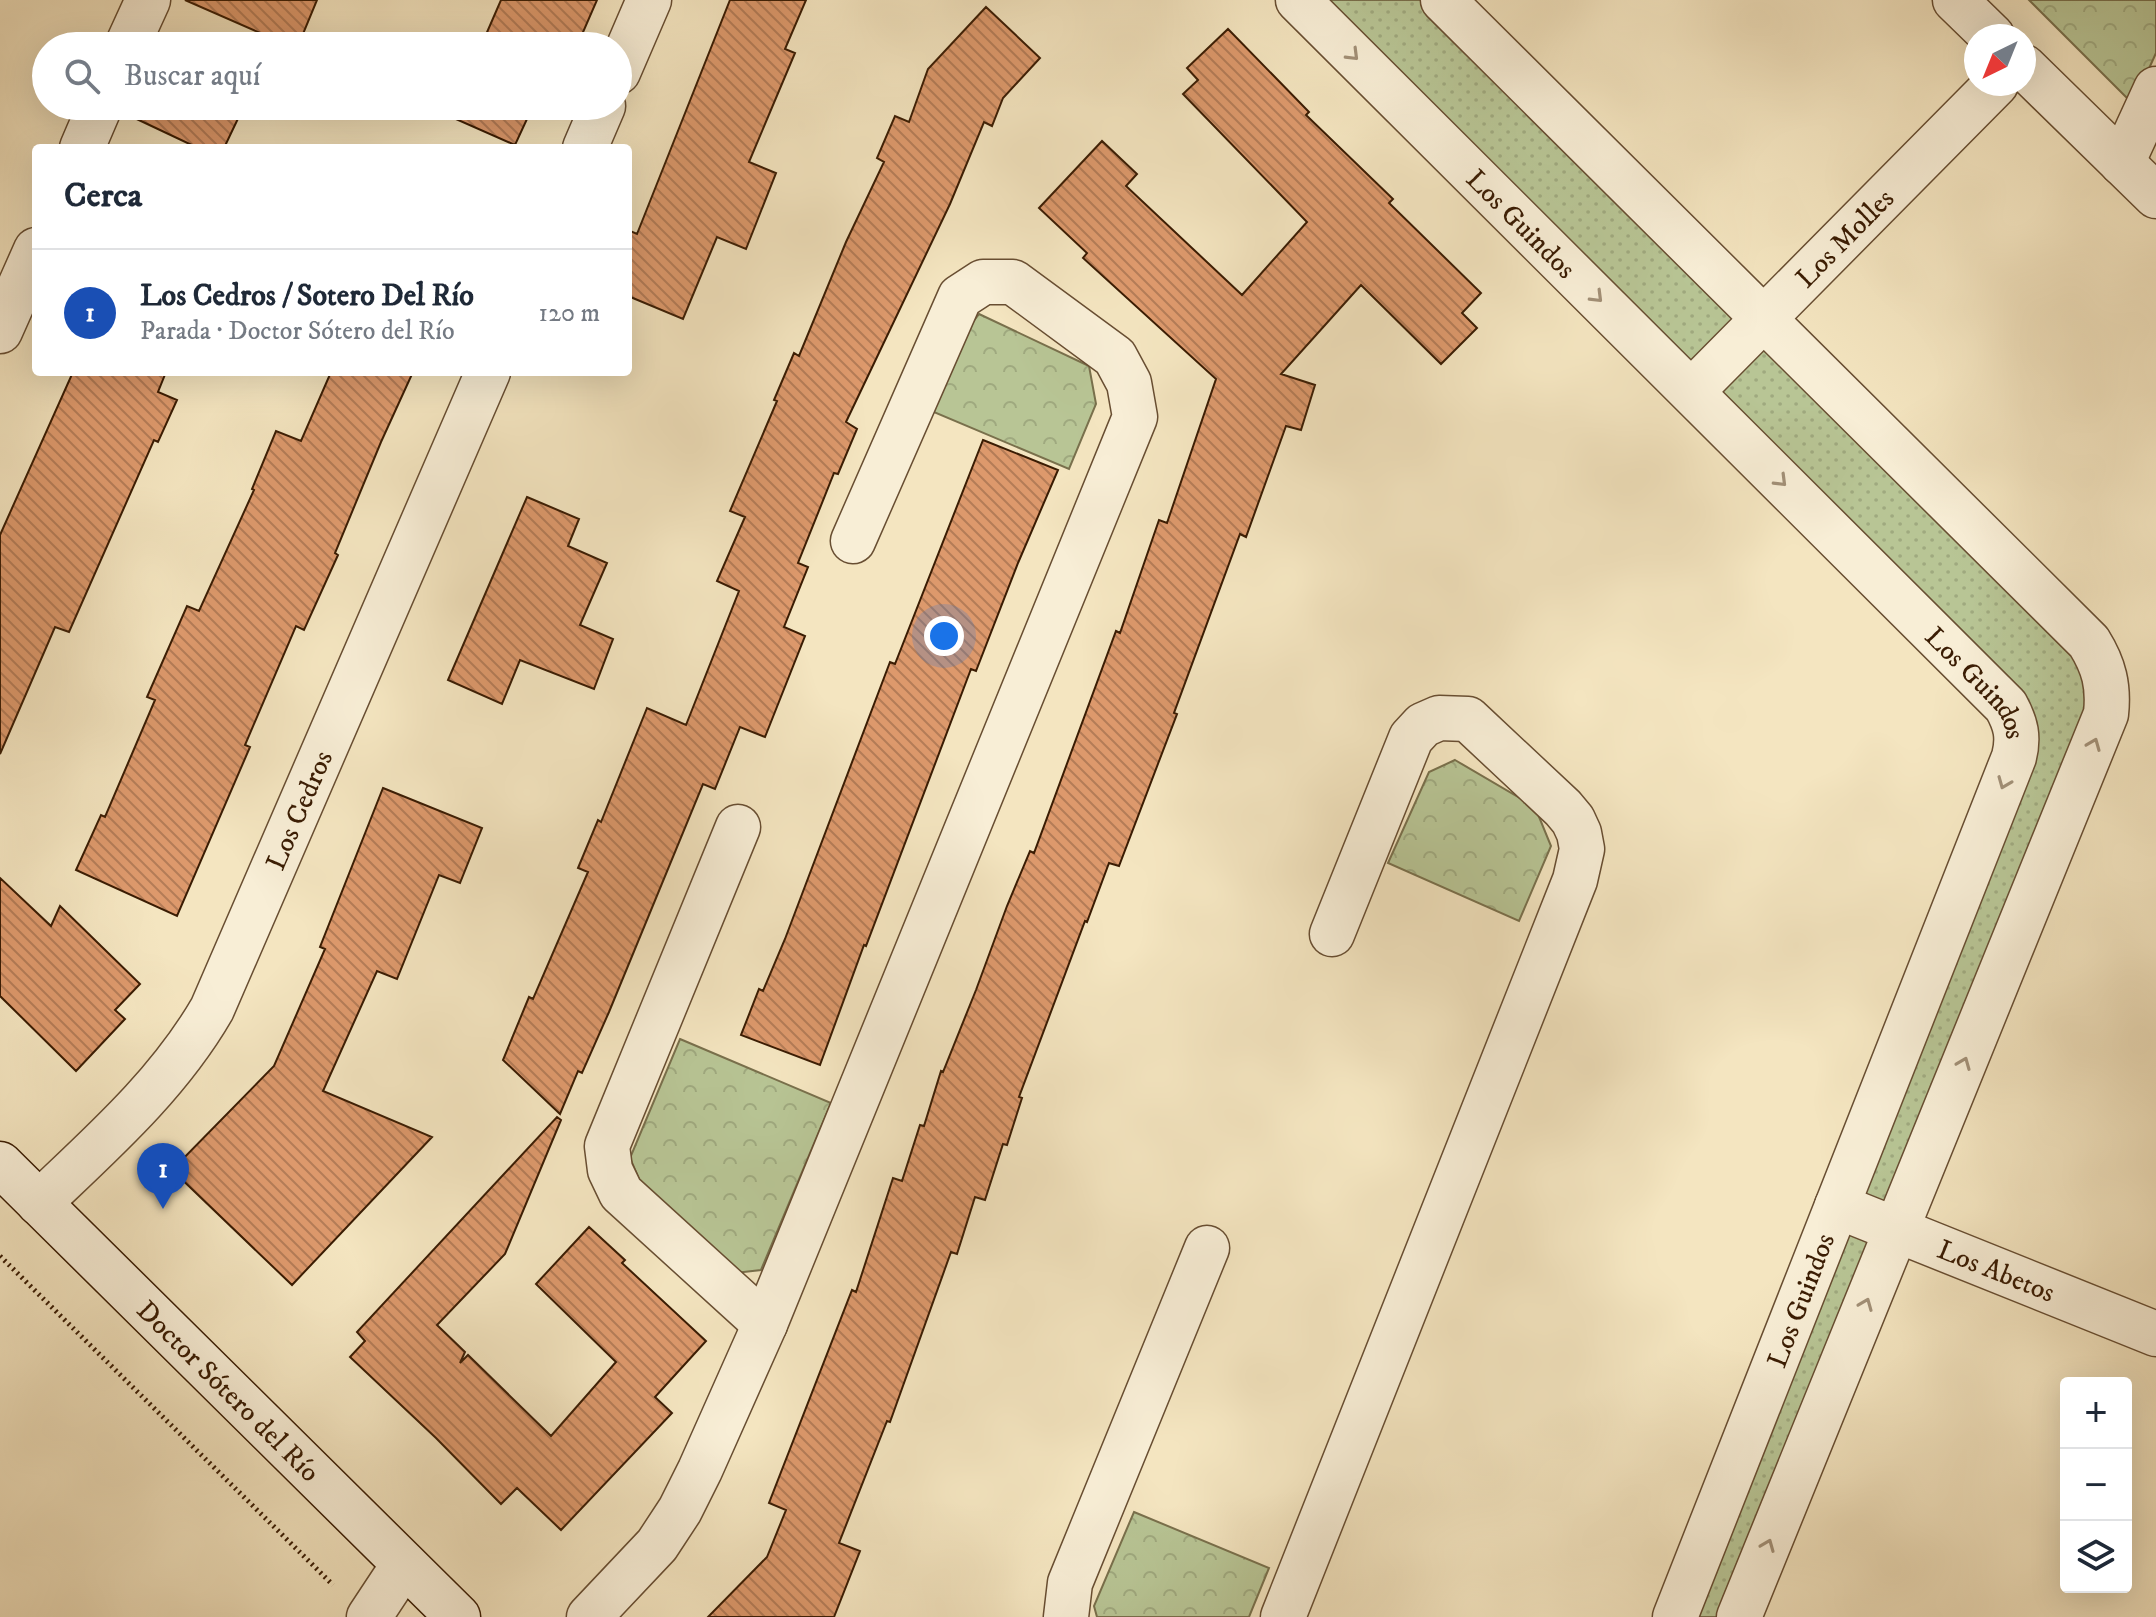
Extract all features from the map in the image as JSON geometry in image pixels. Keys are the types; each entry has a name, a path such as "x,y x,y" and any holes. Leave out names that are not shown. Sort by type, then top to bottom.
{"street":[{"path":"133,32 148,0"},
{"path":"632,39 649,0"},
{"name":"Los Guindos","path":"1298,0 2006,706 2015,723 2018,741 2009,771 1675,1617"},
{"path":"1443,0 2089,642 2106,676 2106,714 1739,1617"},
{"path":"1955,0 1980,24"},
{"path":"2036,79 2156,196"},
{"path":"2122,163 2156,89"},
{"name":"Los Molles","path":"1692,391 1984,96"},
{"path":"84,144 94,120"},
{"path":"587,144 597,120"},
{"path":"0,331 32,259"},
{"path":"589,1617 657,1545 680,1510 765,1324 1135,417 1129,383 1115,357 1013,282 983,282 960,297 853,541"},
{"name":"Los Cedros","path":"39,1203 164,1079 192,1043 212,1009 486,376"},
{"path":"1283,1617 1575,880 1582,849 1579,833 1563,808 1468,719 1439,718 1423,725 1411,738 1332,934"},
{"path":"738,827 607,1146 610,1170 621,1193 765,1324"},
{"name":"Doctor Sótero del Río","path":"0,1164 458,1617"},
{"name":"Los Abetos","path":"1837,1206 2156,1334"},
{"path":"1066,1617 1070,1583 1207,1248"},
{"path":"356,1606 404,1564"}],"path":[{"path":"0,1256 356,1606"}],"green space":[{"path":"1302,0 1438,0 2100,679 1730,1617 1682,1617 2023,749"},
{"path":"2029,0 2156,0 2156,53 2133,104"},
{"path":"979,314 1089,366 1096,404 1069,469 929,410 958,340"},
{"path":"1455,760 1535,807 1551,846 1519,921 1388,863 1429,772"},
{"path":"680,1039 831,1103 761,1270 735,1273 642,1186 630,1158"},
{"path":"1134,1512 1269,1568 1249,1617 1097,1617 1094,1606"}],"building":[{"path":"185,0 317,0 304,32 258,32"},
{"path":"501,0 597,0 583,32 487,32"},
{"path":"730,0 806,0 785,49 795,53 749,162 776,173 746,249 717,237 683,319 632,298 632,232 637,234"},
{"path":"986,7 1040,58 1003,98 992,126 984,122 950,204 846,422 857,429 838,474 834,473 798,563 808,567 784,627 805,636 765,737 740,727 715,789 703,784 609,1012 560,1114 503,1060 588,872 578,868 598,820 601,822 647,708 686,725 739,591 717,581 745,517 730,511 794,353 799,356 846,242 884,162 877,158 895,116 909,122 928,69"},
{"path":"1228,29 1309,112 1306,115 1393,199 1389,203 1481,293 1462,313 1477,328 1441,364 1361,285 1281,374 1315,385 1301,430 1286,426 1246,537 1240,534 1174,713 1177,714 1119,866 1109,863 1085,921 1019,1097 1022,1098 1007,1145 1003,1144 985,1200 975,1197 957,1254 951,1252 890,1422 887,1421 839,1543 860,1551 834,1617 708,1617 767,1557 786,1510 769,1503 852,1290 856,1292 893,1178 902,1181 920,1125 924,1126 941,1071 976,990 1007,906 1030,851 1034,853 1116,631 1120,633 1159,520 1167,523 1216,379 1083,258 1087,253 1039,208 1102,141 1137,174 1126,186 1242,295 1307,222 1183,94 1198,80 1187,68"},
{"path":"139,120 237,120 226,144 190,144"},
{"path":"458,120 527,120 513,144"},
{"path":"71,376 164,376 158,392 177,400 158,442 154,440 69,632 55,627 0,754 0,535"},
{"path":"329,376 411,376 304,630 296,626 245,745 250,747 177,916 76,870 101,815 105,817 155,700 147,697 187,606 199,611 254,490 276,431 301,441"},
{"path":"983,440 1058,470 976,671 971,669 820,1065 741,1035 759,989 763,991 785,939 890,662 895,664"},
{"path":"527,497 579,519 568,546 607,563 580,625 613,639 594,689 520,660 502,704 448,680"},
{"path":"383,788 482,828 460,883 439,875 397,979 377,971 323,1091 432,1137 292,1285 172,1170 274,1066 325,949 320,947"},
{"path":"0,878 51,926 60,906 140,984 115,1010 125,1019 76,1071 0,996"},
{"path":"557,1117 561,1120 505,1254 437,1325 465,1352 460,1363 468,1355 551,1436 616,1362 536,1284 589,1227 625,1260 622,1263 706,1341 655,1397 672,1413 561,1530 517,1488 501,1504 350,1357 365,1341 357,1332"}],"place":[{"name":"Los Cedros / Sotero Del Río","path":"163,1209"}]}
